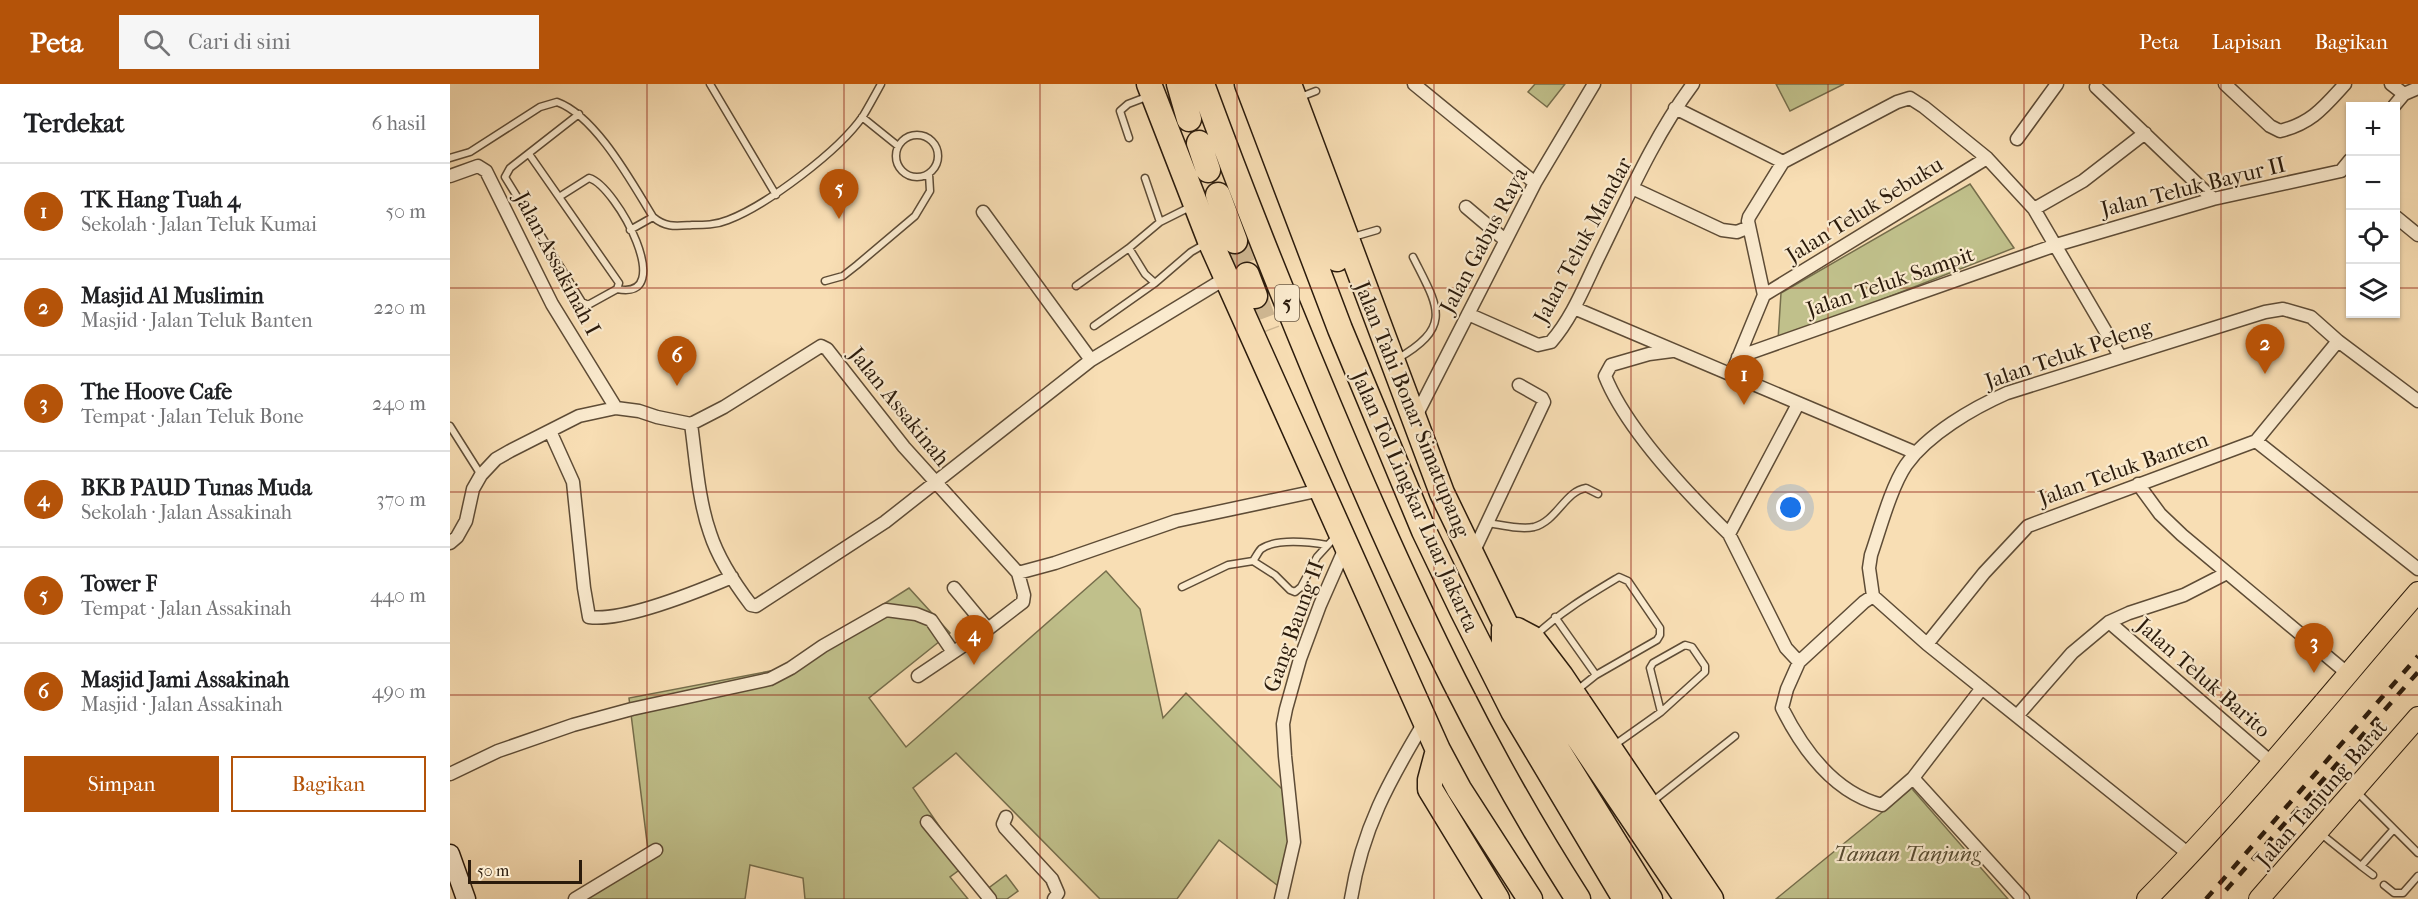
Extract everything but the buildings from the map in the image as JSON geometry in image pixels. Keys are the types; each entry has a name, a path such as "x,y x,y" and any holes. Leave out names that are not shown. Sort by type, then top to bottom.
{"highway":[{"path":"1179,84 1189,119"},
{"name":"Jalan Tol Lingkar Luar Jakarta","path":"1202,84 1314,372 1397,564 1472,719 1578,899"},
{"name":"Jalan Tol Lingkar Luar Jakarta","path":"1246,84 1340,329 1424,531 1513,711 1625,899"},
{"path":"1269,84 1410,449 1430,482 1442,493"},
{"path":"1150,89 1207,200 1235,241"},
{"name":"Jalan Tahi Bonar Simatupang","path":"1300,91 1347,239 1442,493 1504,623 1687,899"},
{"path":"1199,143 1208,170"},
{"path":"1207,200 1210,241 1243,283 1321,490 1337,541 1459,789 1530,899"},
{"path":"1268,331 1335,486 1340,513 1337,541"},
{"path":"1650,899 1531,706 1509,664 1504,646 1504,623 1532,638 1712,899"},
{"path":"1425,721 1434,720 1439,723 1548,899"},
{"path":"1438,750 1430,780 1430,789 1497,899"}],"main road":[{"path":"2146,899 2193,852 2272,763 2418,592"},
{"path":"2193,852 2241,811 2418,600"},
{"path":"2275,881 2306,834 2418,703"},
{"name":"Jalan Tanjung Barat","path":"2259,899 2418,717"}],"street":[{"path":"1414,84 1535,183"},
{"name":"Jalan Gabus Raya","path":"1415,419 1472,316 1505,240 1535,183 1594,84"},
{"name":"Jalan Teluk Mandar","path":"1472,316 1538,345 1551,342 1557,336 1574,309 1632,188 1675,108 1694,84"},
{"path":"2017,139 2057,84"},
{"path":"2225,84 2271,126 2280,131 2307,122 2321,111 2345,84"},
{"path":"2391,84 2404,94"},
{"path":"2096,87 2213,199"},
{"path":"2397,102 2404,94 2418,88"},
{"path":"1731,375 1764,295 1749,228 1749,217 1783,162 1898,102 1910,98 1987,158 2034,209 2120,356"},
{"path":"1675,108 1783,162"},
{"path":"2034,209 2083,181 2145,133"},
{"name":"Jalan Teluk Sebuku","path":"1764,295 1987,158"},
{"name":"Jalan Assakinah I","path":"450,176 478,166 486,171 552,304 615,408"},
{"name":"Jalan Teluk Bayur II","path":"2056,245 2213,199 2346,175"},
{"path":"1632,188 1722,230 1737,232 1749,228"},
{"path":"1466,207 1505,240"},
{"path":"983,212 1091,360"},
{"path":"2400,220 2418,235"},
{"name":"Jalan Teluk Sampit","path":"1738,357 2056,245"},
{"path":"450,543 457,537 466,521 473,489 481,475 496,459 579,416 615,408 639,411 691,424 710,533 732,578 751,605 756,606 885,522 985,446 1091,360 1243,283"},
{"path":"1574,309 1916,453"},
{"name":"Jalan Teluk Peleng","path":"1873,596 1869,568 1871,555 1905,467 1916,453 1958,419 1980,405 2007,393 2120,356 2265,312 2283,309 2311,317 2418,401"},
{"path":"2338,340 2256,441 2418,569"},
{"name":"Jalan Assakinah","path":"691,424 724,407 821,346 827,349 904,447 1018,573"},
{"path":"1674,351 1649,354 1611,365 1605,376 1612,393 1634,424 1695,500 1729,534 1786,648 1799,662"},
{"path":"1472,555 1544,402 1542,398 1519,385"},
{"path":"1729,534 1798,404"},
{"path":"550,431 573,482 589,617 618,615 684,597 732,578"},
{"name":"Jalan Teluk Banten","path":"1927,644 1984,573 2028,526 2256,441"},
{"path":"2138,484 2160,514 2225,574 2347,674"},
{"path":"918,676 988,629 1023,602 1024,595 1018,573 1055,563 1176,521 1321,490"},
{"name":"Gang Baung II","path":"1281,899 1294,842 1283,724 1337,541"},
{"path":"2017,716 2072,653 2109,622 2184,595 2225,574"},
{"path":"954,588 988,629"},
{"path":"1982,688 1913,778 1880,805 1854,795 1826,773 1794,731 1782,708 1787,689 1799,662 1873,596 1927,644 2193,852"},
{"path":"450,774 498,751 573,725 632,709 770,679 886,610 916,614 931,620 953,652"},
{"name":"Jalan Teluk Barito","path":"2109,622 2272,763"},
{"path":"1351,899 1364,840 1386,789 1425,721"},
{"path":"1913,778 2023,899"},
{"path":"1006,817 1003,824 1005,828 1052,879 1058,893 1054,899"},
{"path":"927,822 990,899"},
{"path":"575,899 656,850"},
{"path":"450,854 466,899"}],"lane":[{"path":"710,84 776,195"},
{"path":"450,158 470,152 550,103 563,104 579,114 616,158 653,217 668,226 714,224 743,213 776,195 840,141 862,117 881,84"},
{"path":"1129,138 1120,111 1150,89"},
{"path":"559,197 589,178 595,179 615,201 644,261 644,275 639,286 633,290 617,289 588,304 582,302 505,177 510,168 579,114"},
{"path":"862,117 898,146"},
{"path":"916,135 927,137 935,144 938,155 936,166 929,174 918,177 908,175 899,167 896,157 898,146 906,138 916,135"},
{"path":"529,154 619,283 617,289"},
{"path":"825,281 843,276 857,266 915,216 930,191 929,174"},
{"path":"1144,178 1160,222"},
{"path":"1076,286 1129,248 1160,222 1207,200"},
{"path":"630,230 653,217"},
{"path":"1347,239 1377,230"},
{"path":"1094,326 1155,283 1191,252 1210,241"},
{"path":"1129,248 1146,274 1155,283"},
{"path":"1393,361 1426,338 1436,323 1435,301 1413,257"},
{"path":"450,426 481,475"},
{"path":"1488,523 1528,528 1554,516 1577,491 1586,488 1598,494"},
{"path":"1253,561 1260,550 1269,546 1337,541"},
{"path":"1182,587 1228,565 1253,561 1275,575 1290,590 1295,591 1300,587 1312,565 1337,541"},
{"path":"1532,638 1555,617 1619,577 1628,581 1660,628 1660,635 1657,640 1596,675 1572,693"},
{"path":"1555,617 1596,675"},
{"path":"1610,748 1661,712 1705,672 1705,666 1692,647 1685,645 1653,663 1650,668 1661,712"},
{"path":"1647,805 1735,736"},
{"path":"2355,790 2418,853"},
{"path":"2361,866 2393,830"},
{"path":"2318,831 2373,875"},
{"path":"2384,885 2394,893 2403,893 2417,879"}],"green space":[{"path":"1535,84 1565,84 1547,107 1528,92"},
{"path":"1776,84 1844,84 1790,111"},
{"path":"1970,184 2014,248 1778,340 1781,293"},
{"path":"1106,571 1140,609 1163,718 1186,693 1296,803 1282,889 1219,840 1177,899 1100,899 956,753 913,788 966,865 950,877 968,899 805,899 803,878 750,865 745,899 585,899 648,850 629,698 781,669 909,588 950,633 869,698 906,747"},
{"name":"Taman Tanjung","path":"1913,787 1913,790 2008,899 1776,899"},
{"path":"1006,875 1018,891 1007,899 993,899 986,890"}],"tunnel":[{"path":"1235,241 1247,275"},
{"path":"1255,296 1268,331"}],"railway":[{"path":"2206,899 2418,656"},
{"path":"2226,890 2418,672"}],"place":[{"name":"Tower F","path":"839,219"},
{"name":"Masjid Al Muslimin","path":"2265,374"},
{"name":"Masjid Jami Assakinah","path":"677,386"},
{"name":"TK Hang Tuah 4","path":"1744,405"},
{"name":"BKB PAUD Tunas Muda","path":"974,665"},
{"name":"The Hoove Cafe","path":"2314,673"}]}
